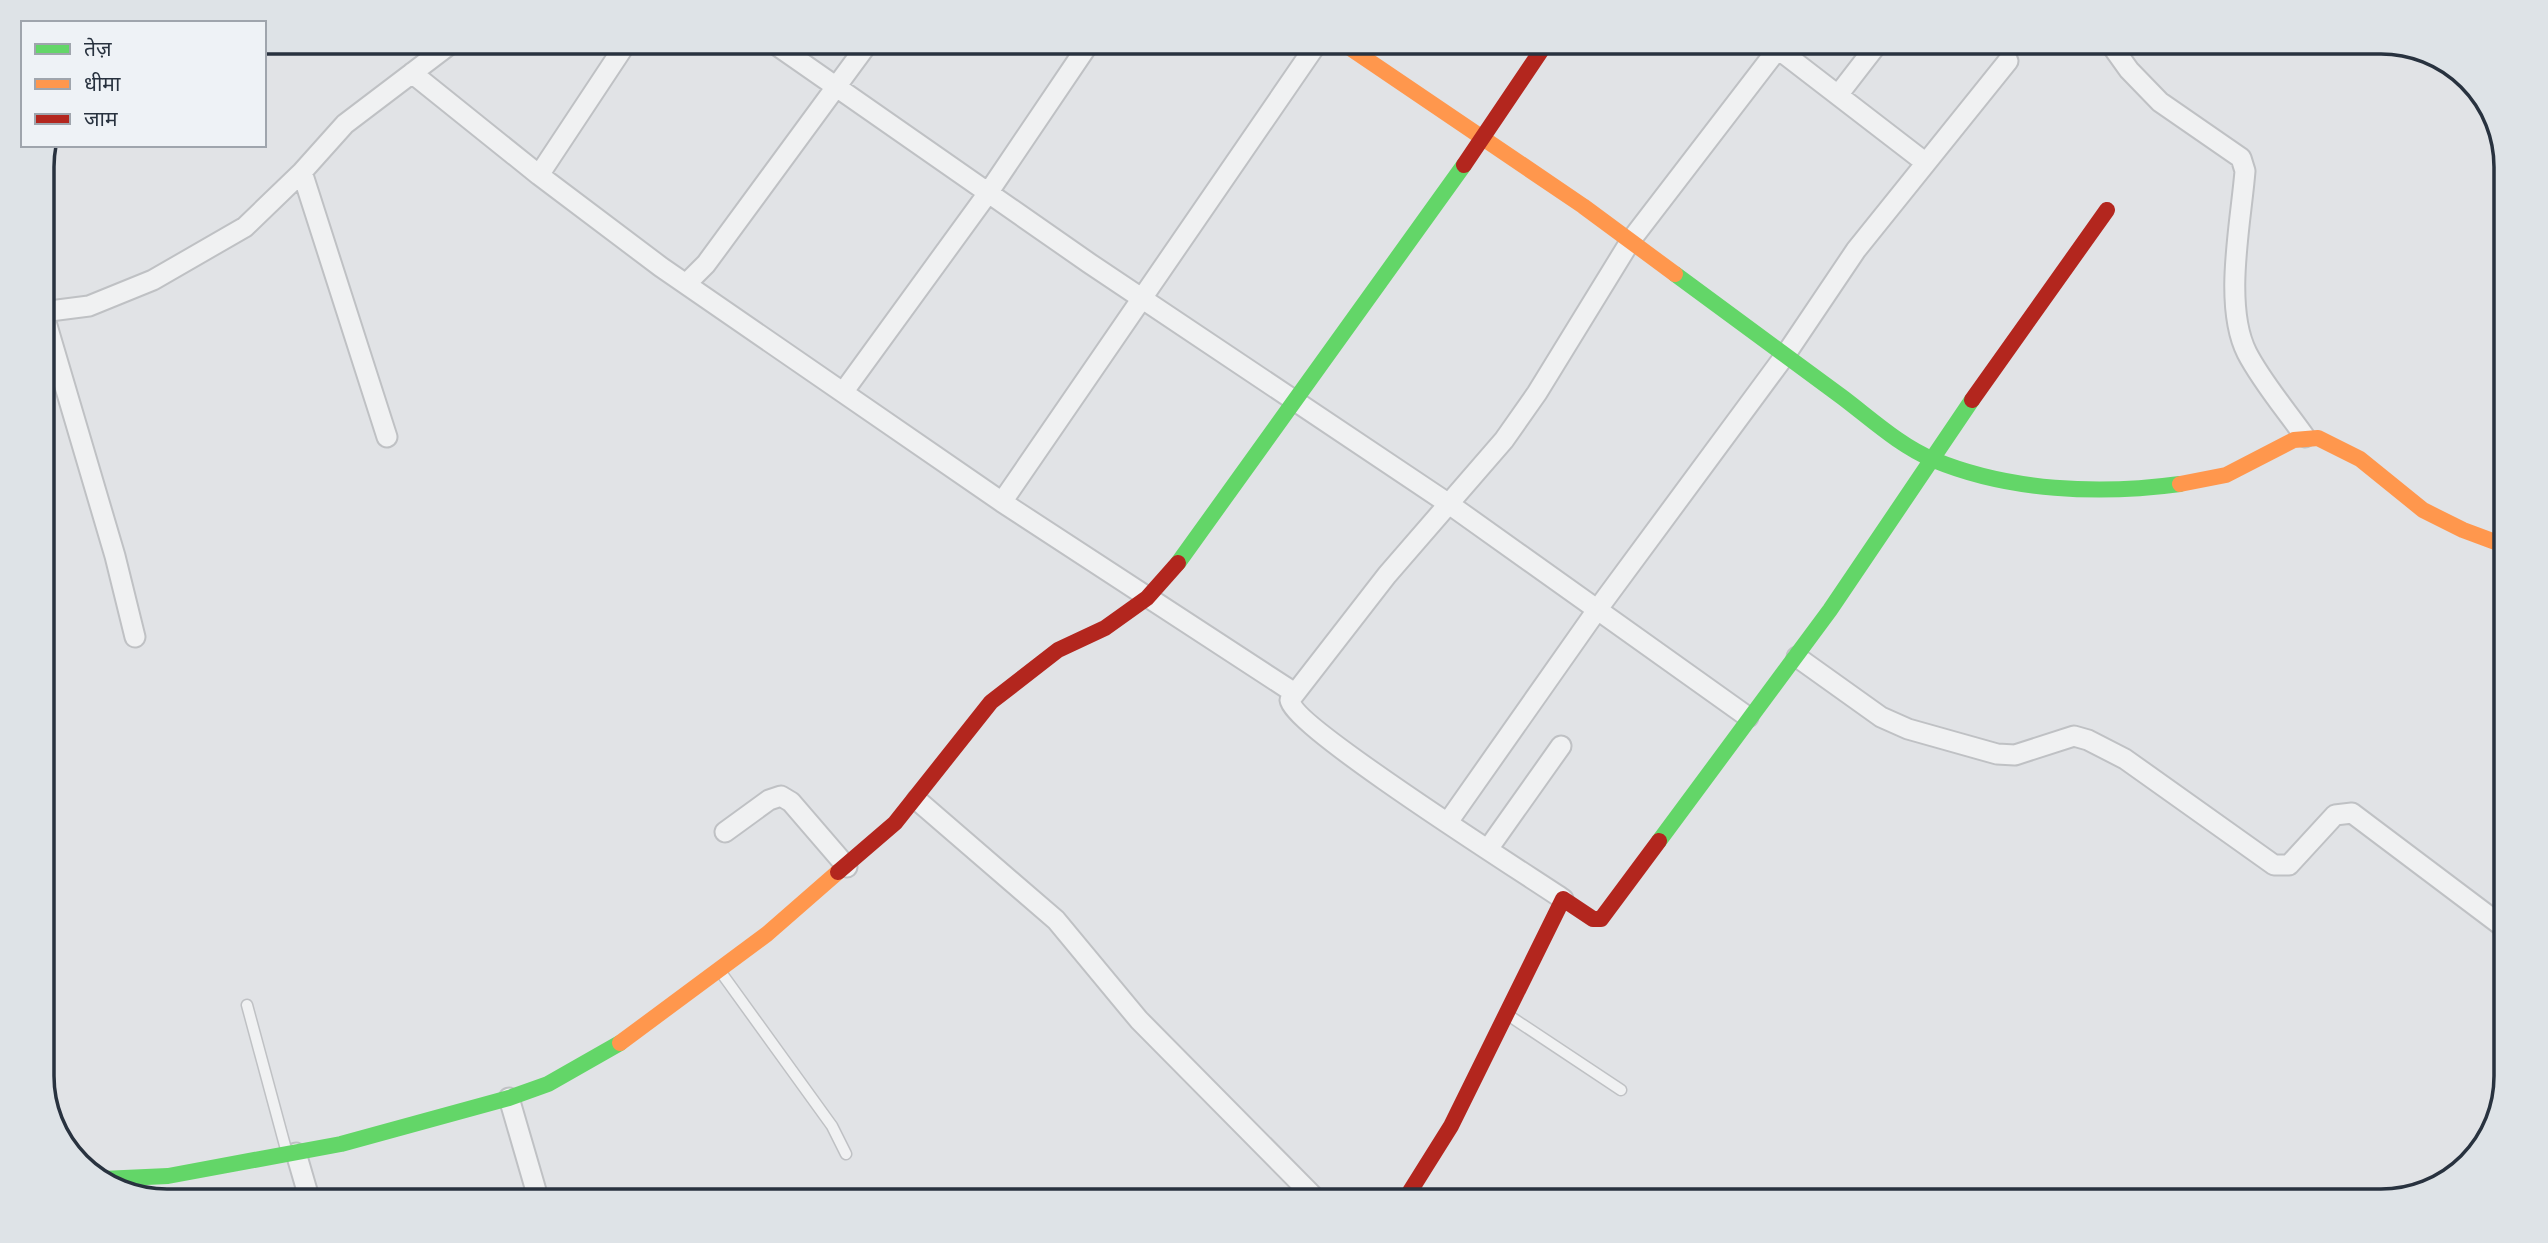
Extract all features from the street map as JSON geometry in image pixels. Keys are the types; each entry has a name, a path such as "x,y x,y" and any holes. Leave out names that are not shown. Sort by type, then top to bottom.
{"street":[{"path":"54,311 89,306 153,280 245,227 302,172 345,124 437,54"},
{"path":"539,175 618,54"},
{"path":"789,54 1449,504 1748,717"},
{"path":"686,284 706,264 861,54"},
{"path":"844,391 989,192 1082,54"},
{"path":"1002,502 1310,54"},
{"path":"1359,54 1630,240 1883,427 1931,458 2002,480 2083,488 2160,485 2228,475 2292,440 2305,437 2321,439 2344,449 2423,510 2494,542"},
{"path":"121,1178 168,1176 291,1154 509,1098 582,1067 720,971 847,867 917,800 991,702 1058,650 1105,628 1147,598 1193,545 1430,216 1538,54"},
{"path":"1774,54 1630,240 1537,393 1504,440 1387,575 1293,692 1290,705 1298,715 1360,763 1593,919 1601,919 1608,913 1748,717 1797,657 1931,458 2108,210"},
{"path":"1791,54 1838,95 1926,163"},
{"path":"1838,95 1870,54"},
{"path":"2118,54 2160,103 2241,158 2245,171 2236,270 2240,334 2255,366 2305,437"},
{"path":"1448,822 1597,610 1786,354 1856,250 2008,61"},
{"path":"412,73 539,175 686,284 1002,502 1293,692"},
{"path":"302,172 387,437"},
{"path":"54,349 115,556 135,637"},
{"path":"1797,657 1881,717 1933,736 1997,754 2015,755 2074,736 2088,740 2125,760 2274,865 2289,865 2335,815 2346,811 2352,813 2494,920"},
{"path":"1488,849 1561,746"},
{"path":"725,832 769,800 781,796 791,802 847,867"},
{"path":"917,800 1056,920 1139,1020 1306,1189"},
{"path":"1412,1189 1451,1126 1563,899"},
{"path":"509,1098 536,1189"},
{"path":"291,1154 305,1189"}],"lane":[{"path":"720,971 832,1126 846,1154"},
{"path":"247,1005 291,1154"},
{"path":"1505,1013 1620,1090"}],"traffic: fast":[{"path":"1178,563 1464,165"},
{"path":"1675,274 1897,439 1934,460 1993,478 2055,488 2118,489 2180,484"},
{"path":"1659,841 1830,610 1972,400"},
{"path":"121,1178 168,1176 341,1144 509,1098 548,1084 620,1043"}],"traffic: slow":[{"path":"1359,54 1583,206 1675,274"},
{"path":"2180,484 2226,475 2294,440 2318,438 2360,459 2423,510 2494,542"},
{"path":"620,1043 767,934 838,872"}],"traffic: jam":[{"path":"1464,165 1539,54"},
{"path":"1972,400 2107,210"},
{"path":"838,872 895,823 991,702 1058,650 1105,628 1147,598 1178,563"},
{"path":"1412,1189 1451,1126 1563,899 1593,919 1601,919 1659,841"}]}
